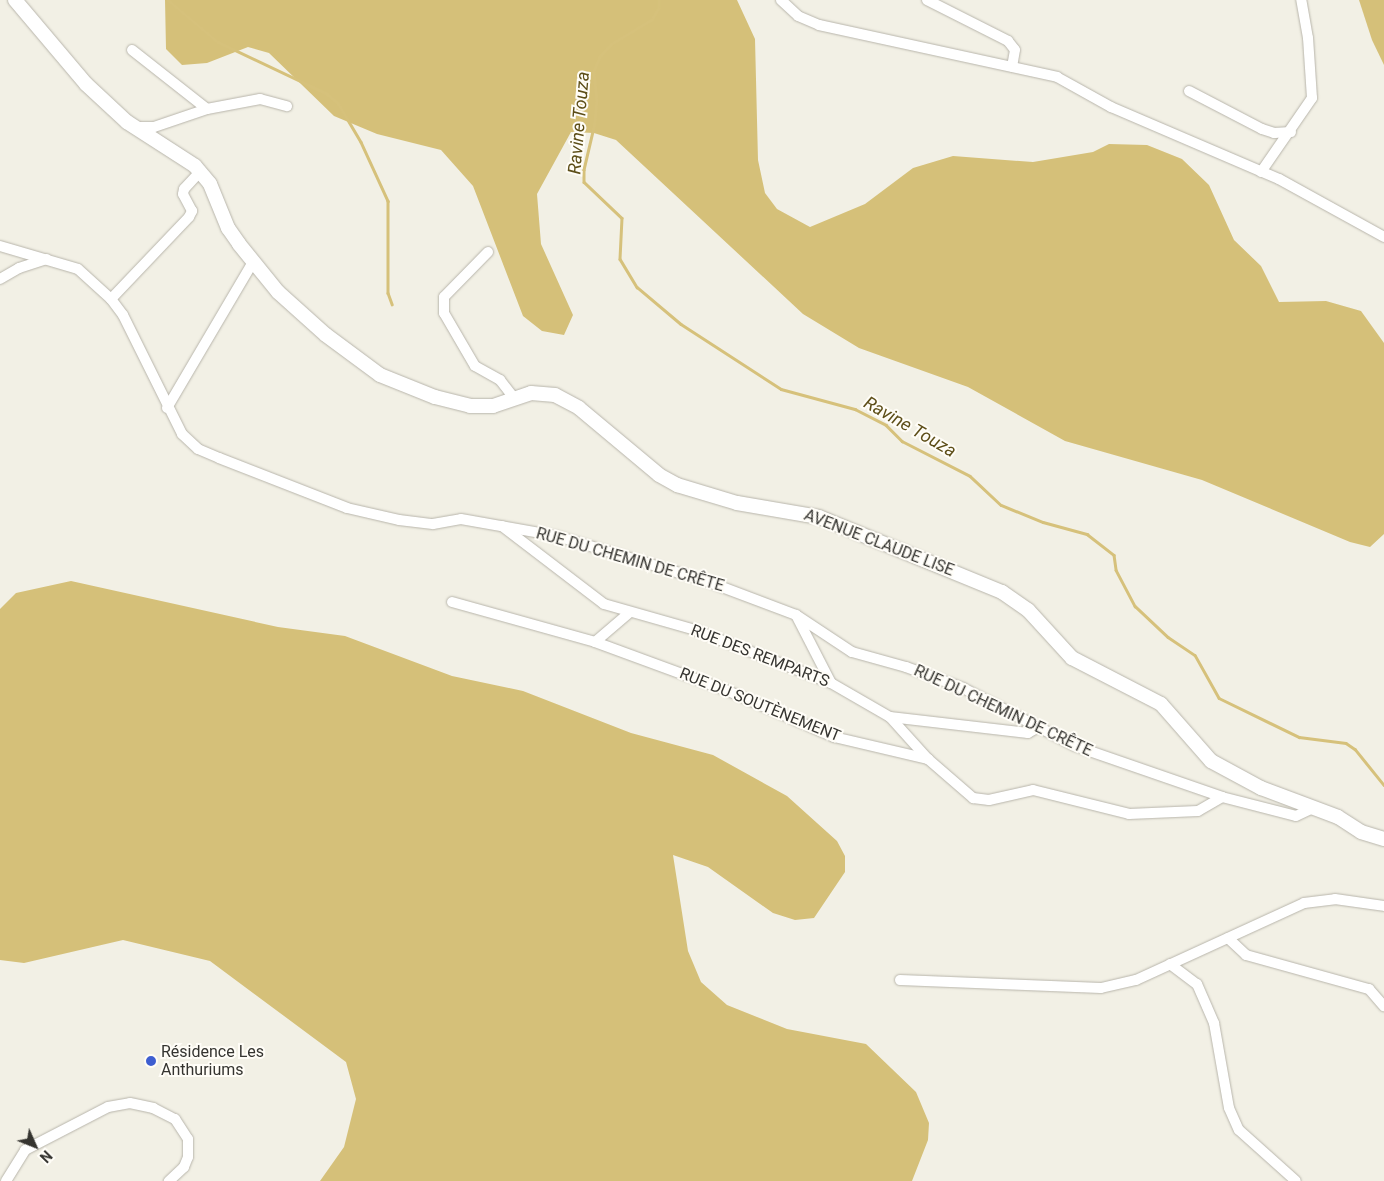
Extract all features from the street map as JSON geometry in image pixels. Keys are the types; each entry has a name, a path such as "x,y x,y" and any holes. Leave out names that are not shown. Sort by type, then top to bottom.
{"street":[{"name":"AVENUE CLAUDE LISE","path":"15,0 86,84 136,127 200,172 210,184 228,228 278,292 326,335 380,375 428,395 470,406 493,406 514,398 538,393 566,400 659,475 677,485 737,503 819,517 1002,592 1028,610 1072,658 1161,704 1211,761 1261,788 1311,809 1338,817 1362,832 1384,839"},
{"path":"781,0 798,16 819,25 1057,77 1111,107 1261,172 1384,237"},
{"path":"926,0 1008,41 1015,50 1012,67"},
{"path":"1261,172 1291,132 1312,98 1308,38 1301,0"},
{"path":"132,50 207,109"},
{"path":"1189,90 1262,129 1274,133 1291,132"},
{"path":"136,127 154,126 207,109 260,99 287,106"},
{"path":"111,299 192,211 183,194 184,189 200,172"},
{"name":"RUE DU CHEMIN DE CRÊTE","path":"0,246 48,258 78,269 111,299 123,315 167,408 182,434 198,449 347,508 424,523 461,519 557,536 706,581 796,615 852,652 906,666 963,688 1075,746 1222,797 1296,816 1311,809"},
{"path":"488,252 444,297 444,312 475,366 500,380 514,398"},
{"path":"0,279 18,268 48,258"},
{"path":"167,408 253,262"},
{"name":"RUE DES REMPARTS","path":"501,525 583,591 604,604 628,613 695,630 831,683 890,717 1028,733 1038,728"},
{"name":"RUE DU SOUTÈNEMENT","path":"452,602 595,642 728,691 834,736 928,759"},
{"path":"595,642 628,613"},
{"path":"796,615 831,683"},
{"path":"890,717 928,759 973,798 989,800 1033,790 1129,814 1198,811 1222,797"},
{"path":"900,980 1101,988 1136,980 1304,903 1335,899 1384,906"},
{"path":"1228,938 1246,955 1369,989 1384,1006"},
{"path":"1170,964 1197,984 1214,1022 1229,1108 1239,1130 1296,1181"},
{"path":"6,1181 25,1150 108,1106 130,1104 153,1108 175,1119 185,1134 188,1156 184,1167 169,1181"}],"shaded area":[{"path":"165,0 737,0 755,39 758,160 765,193 777,209 810,227 865,204 913,168 953,156 1033,162 1093,152 1109,144 1147,145 1182,159 1209,185 1234,240 1261,266 1279,302 1326,301 1361,311 1384,343 1384,534 1370,547 1350,542 1202,480 1065,441 968,387 859,348 803,314 616,140 594,133 571,132 537,194 541,244 573,315 564,335 542,331 523,316 473,186 441,150 377,134 334,116 269,53 248,47 207,63 182,65 166,49"},
{"path":"1359,0 1384,0 1384,65 1372,40"},
{"path":"71,581 278,627 345,636 452,676 523,691 631,733 713,755 787,796 837,841 845,856 845,872 814,918 795,920 773,913 708,867 673,855 688,951 701,982 727,1005 787,1029 866,1044 916,1092 929,1123 928,1140 912,1181 320,1181 344,1147 356,1099 346,1062 210,961 123,940 24,963 0,960 0,609 16,593"}],"waterway":[{"path":"168,0 218,42 326,93 338,103 361,142 388,201 388,293 392,304"},
{"name":"Ravine Touza","path":"659,0 659,8 652,20 612,44 600,57 594,72 597,99 595,123 584,170 584,182 622,218 620,259 637,287 681,324 781,389 855,409 886,425 902,441 970,476 1001,505 1043,522 1087,534 1114,555 1116,570 1135,606 1168,637 1195,655 1219,698 1299,737 1346,743 1355,749 1384,785"}],"place":[{"name":"Résidence Les Anthuriums","path":"151,1061"}]}
